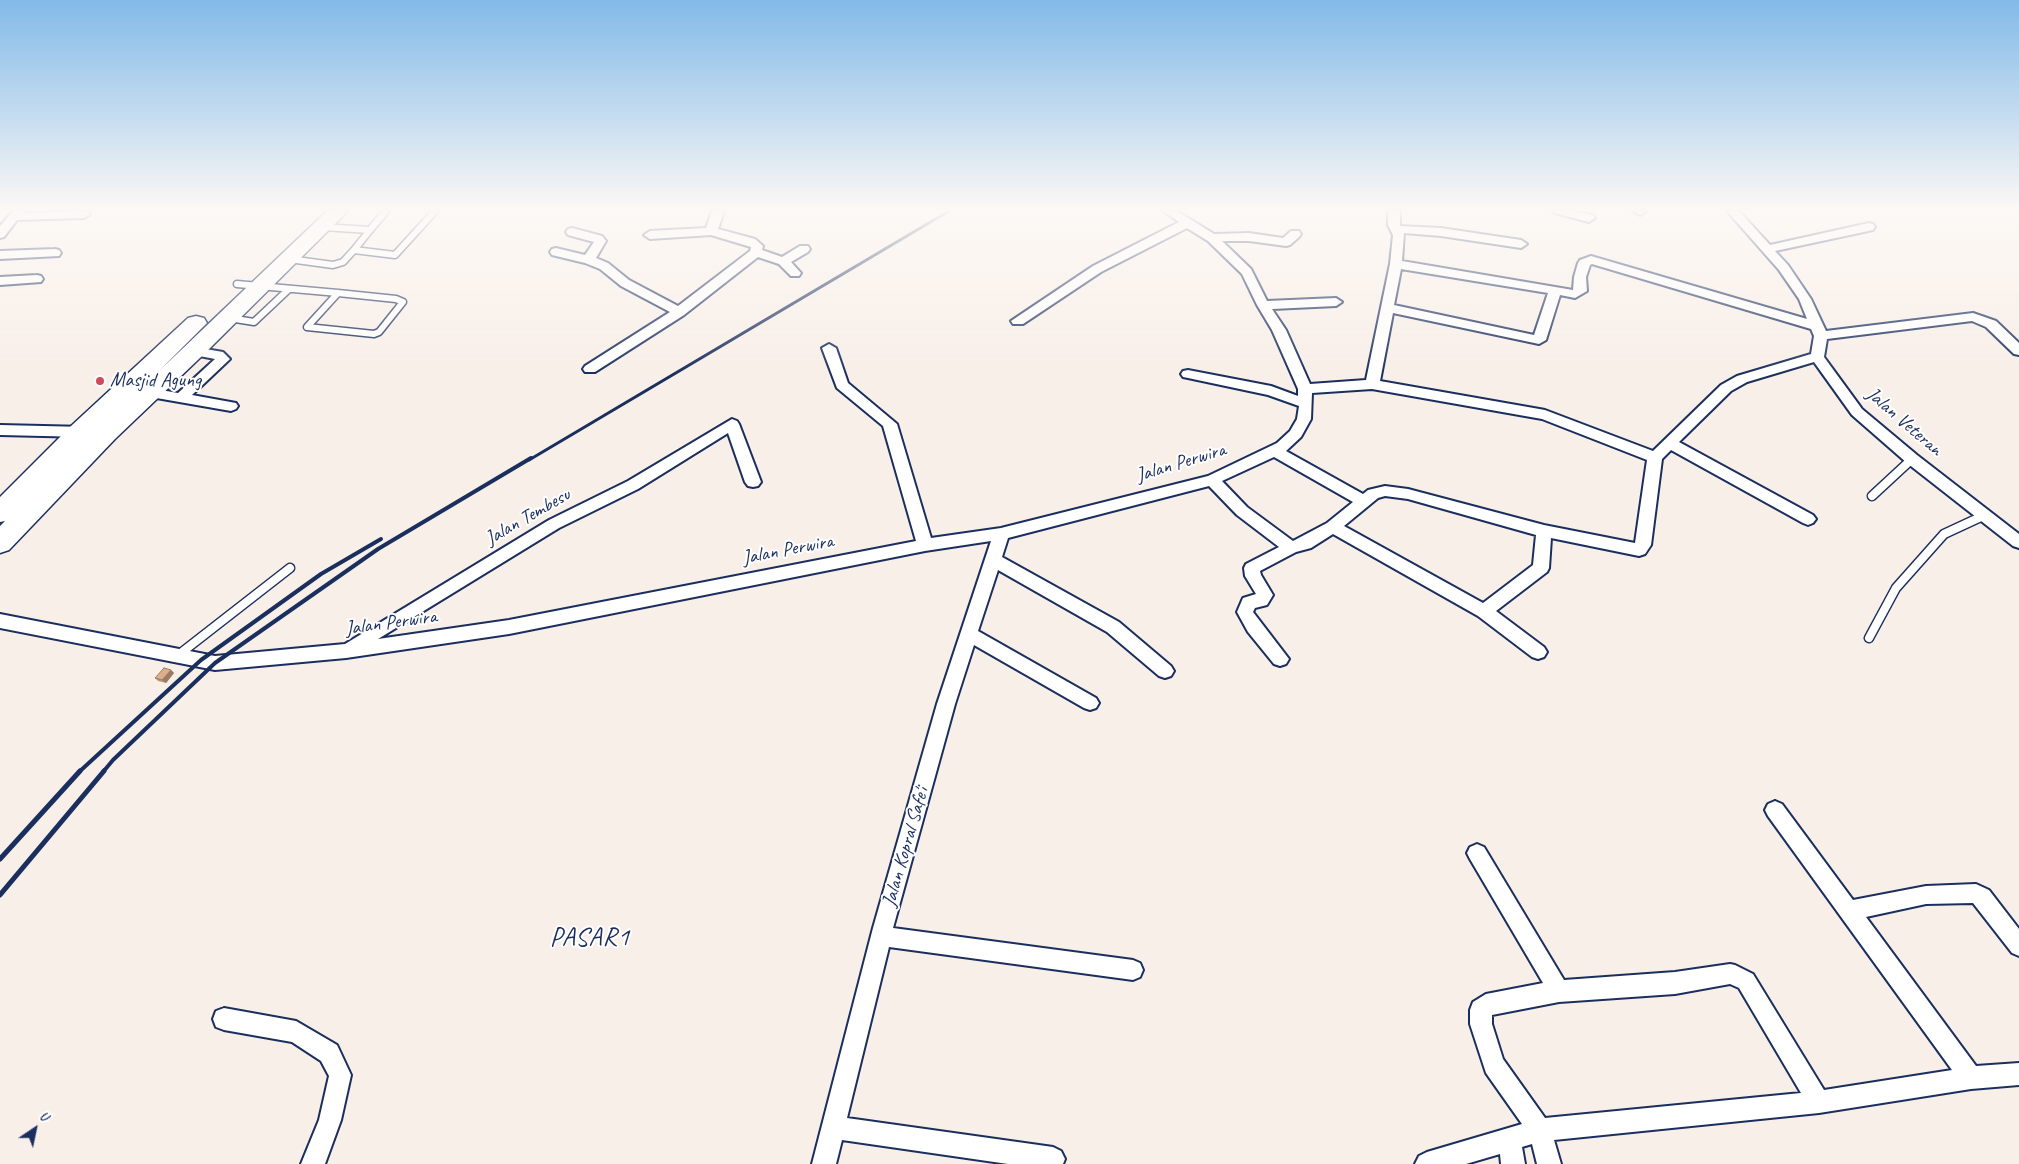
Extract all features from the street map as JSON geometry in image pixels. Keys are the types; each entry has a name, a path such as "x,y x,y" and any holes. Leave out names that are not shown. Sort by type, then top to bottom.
{"highway":[{"path":"0,513 80,432 237,284 261,265"},
{"path":"0,543 106,433 194,351 281,265"}],"street":[{"path":"602,265 625,283 679,312"},
{"path":"590,369 679,312 739,265"},
{"path":"787,265 795,273"},
{"path":"1018,320 1104,265"},
{"path":"1240,265 1247,272 1263,305 1279,330 1306,396"},
{"path":"1372,384 1396,265"},
{"path":"1404,265 1575,294 1581,291 1580,277 1583,265"},
{"path":"1608,265 1819,331 1974,317 1991,324 2019,351"},
{"path":"1280,659 1254,627 1245,612 1249,603 1261,600 1266,595 1254,576 1252,568 1290,548 1300,547 1333,527 1364,501 1380,492 1400,492 1544,531 1641,550 1647,522 1655,458 1726,388 1742,379 1817,357 1819,331 1805,299 1782,265"},
{"path":"0,281 37,279"},
{"path":"1388,308 1539,340 1555,291"},
{"path":"1263,305 1336,302"},
{"path":"829,348 842,385 890,424 925,545"},
{"path":"181,398 223,359 218,355 194,351"},
{"name":"Jalan Veteran","path":"1817,357 1857,412 1912,460 2019,542"},
{"path":"1188,374 1306,396 1372,384 1545,415 1655,458"},
{"path":"150,393 231,406"},
{"name":"Jalan Perwira","path":"0,621 215,663 346,651 508,628 925,545 1001,534 1212,480 1274,451 1296,434 1304,419 1306,396"},
{"name":"Jalan Tembesu","path":"346,651 554,524 633,485 732,424 752,482"},
{"path":"1,430 106,433"},
{"path":"1669,443 1808,519"},
{"path":"1274,451 1364,501"},
{"path":"1212,480 1242,511 1290,548"},
{"path":"1333,527 1484,611 1538,652"},
{"path":"1484,611 1541,568 1544,531"},
{"name":"Jalan Kopral Safe'i","path":"824,1164 882,936 946,704 1001,534"},
{"path":"992,559 1113,627 1166,671"},
{"path":"969,634 1090,703"},
{"path":"1775,810 1971,1078"},
{"path":"1477,853 1559,991"},
{"path":"1849,911 1926,895 1976,893 1982,897 2019,946"},
{"path":"882,936 1133,970"},
{"path":"1549,1164 1540,1130 1494,1065 1480,1016 1486,1005 1559,991 1675,982 1730,974 1739,976 1746,981 1819,1102"},
{"path":"224,1019 296,1032 329,1053 340,1075 330,1120 313,1164"},
{"path":"1427,1164 1540,1130 1819,1102 1971,1078 2019,1074"},
{"path":"833,1127 1053,1159"},
{"path":"1509,1140 1513,1164"}],"lane":[{"path":"237,284 396,299 403,302 379,332 374,334 307,327 338,294"},
{"path":"228,317 254,322 289,289"},
{"path":"1872,496 1912,460"},
{"path":"1869,638 1896,588 1944,534 1985,515"},
{"path":"177,656 290,568"}],"building":[{"path":"164,668 171,670 162,680 155,678"}],"railway":[{"path":"529,460 857,265"},
{"path":"103,772 113,760 215,663 378,549 531,458"},
{"path":"80,771 201,660 321,574 381,539"},
{"path":"0,859 80,771"},
{"path":"0,895 104,771"}],"place":[{"name":"Masjid Agung","path":"100,381"}],"district":[{"name":"PASAR1","path":"590,938"}]}
